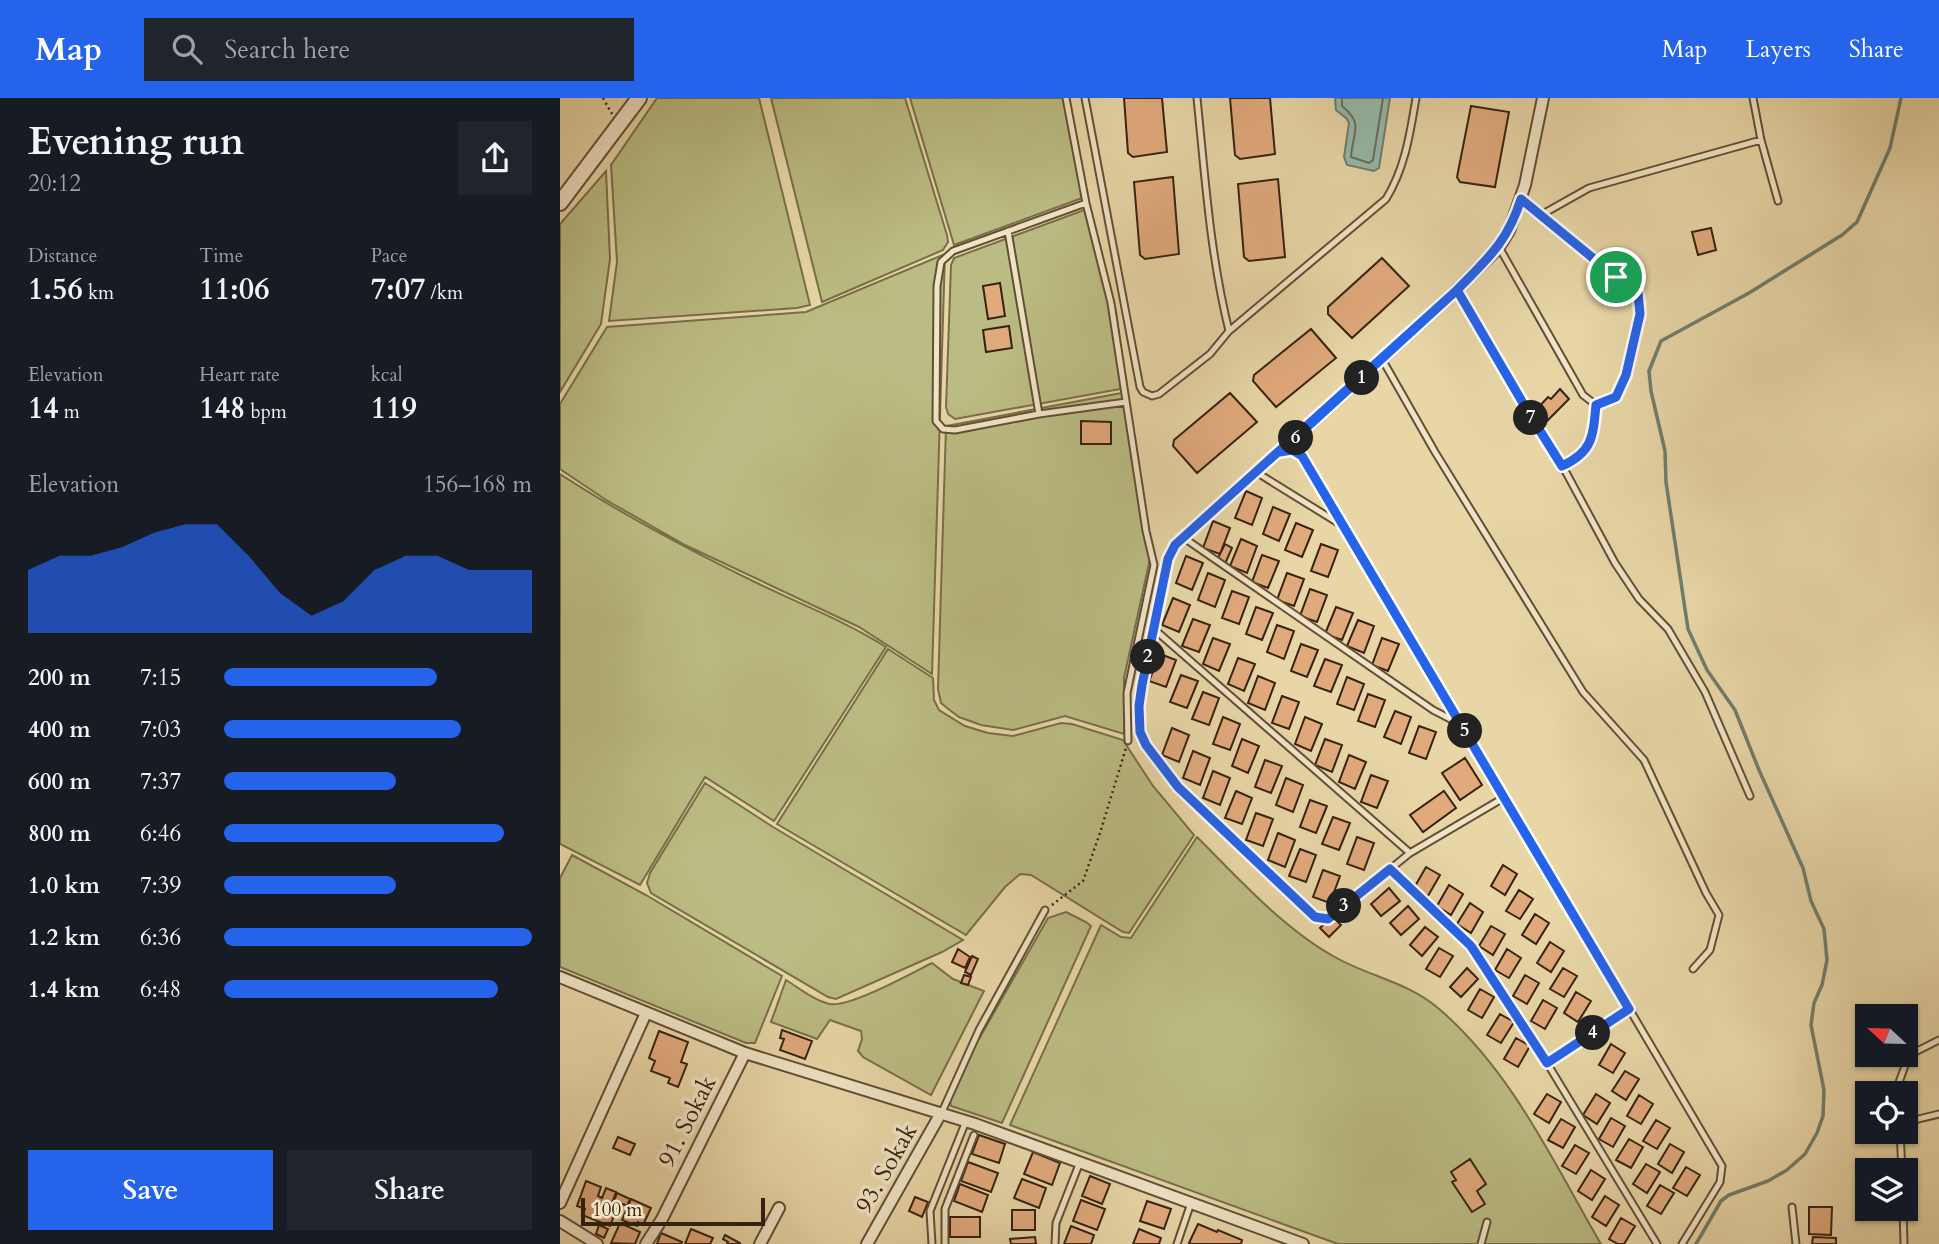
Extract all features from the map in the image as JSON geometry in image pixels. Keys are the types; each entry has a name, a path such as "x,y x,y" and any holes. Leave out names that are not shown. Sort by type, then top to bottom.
{"street":[{"path":"560,203 639,98"},
{"path":"1280,452 1457,290 1499,247 1509,231 1521,199 1544,98"},
{"path":"560,977 745,1053 966,1121 1303,1244"},
{"path":"560,1203 646,1013"},
{"name":"91. Sokak","path":"646,1244 662,1219 745,1053"},
{"name":"93. Sokak","path":"867,1244 941,1113"},
{"path":"760,1244 779,1209"},
{"path":"560,1221 597,1244"}],"lane":[{"path":"1066,98 1086,203 1111,303 1146,531 1154,565 1127,693 1128,741"},
{"path":"1085,98 1140,387 1147,395 1152,396 1159,394 1210,354 1229,331 1385,199 1405,155 1416,98"},
{"path":"1197,98 1211,243 1229,331"},
{"path":"1753,98 1761,140 1778,201"},
{"path":"1541,215 1590,188 1761,140"},
{"path":"1521,199 1638,293 1640,314 1626,375 1616,397 1596,405"},
{"path":"1086,203 953,251 941,262 937,286 936,421 943,429 955,430 1039,414 1126,402"},
{"path":"1008,231 1039,414"},
{"path":"1499,247 1583,395 1596,405"},
{"path":"1457,290 1562,466 1615,563 1639,599 1668,629 1705,692 1750,796"},
{"path":"1382,359 1435,452 1583,692 1644,760 1706,894 1720,915 1710,950 1693,969"},
{"path":"1562,466 1577,459 1591,443 1596,405"},
{"path":"1504,797 1410,853 1328,919 1315,917 1192,801 1146,745 1140,732 1139,706 1168,559 1175,545 1280,452 1292,450 1302,456 1461,724 1722,1166 1720,1182 1682,1244"},
{"path":"1256,472 1344,527"},
{"path":"1184,538 1433,710 1461,724"},
{"path":"1154,629 1410,853"},
{"path":"1390,869 1471,946 1547,1063 1657,1244"},
{"path":"941,1113 979,1030 1045,910"},
{"path":"1547,1063 1629,1009"},
{"path":"1899,1081 1909,1055 1939,1040"},
{"path":"1918,1119 1939,1114"},
{"path":"933,1244 930,1211 966,1121"},
{"path":"945,1244 945,1209 974,1135"},
{"path":"1055,1244 1056,1223 1080,1162"},
{"path":"1177,1244 1191,1203"},
{"path":"1792,1207 1796,1244"},
{"path":"1903,1221 1904,1244"},
{"path":"1481,1244 1487,1222"}],"path":[{"path":"1045,910 1083,881 1128,741"}],"green space":[{"path":"657,98 759,98 810,305 609,321 617,262 611,165"},
{"path":"771,98 905,98 947,235 948,242 943,250 822,302"},
{"path":"910,98 1064,98 1082,198 954,245"},
{"path":"606,171 610,259 601,324 560,392 560,224"},
{"path":"1087,209 1116,312 1126,388 955,419 948,414 946,407 951,265 954,258"},
{"path":"945,254 932,674 859,627 685,545 606,500 560,469 560,404 607,327 806,312"},
{"path":"1127,392 1151,554 1124,678 1124,734 1065,716 1013,730 981,725 959,717 941,703 938,689 946,426"},
{"path":"560,474 681,545 839,621 886,647 774,821 705,777 640,885 560,844"},
{"path":"888,649 933,678 934,700 939,710 965,726 988,733 1013,736 1061,723 1123,740 1153,786 1194,835 1129,933 1123,932 1031,875 1020,874 1005,887 966,935 777,824"},
{"path":"705,783 773,827 963,940 836,999 828,997 651,893 647,883 650,873"},
{"path":"1197,837 1262,901 1314,945 1346,963 1401,985 1426,999 1464,1033 1488,1060 1529,1119 1601,1244 1338,1244 1010,1125 1101,925 1121,937 1131,938"},
{"path":"572,855 646,895 782,976 755,1043 746,1043 560,967 560,878"},
{"path":"1066,912 1091,926 1002,1123 951,1106 950,1101 972,1051 1048,918"},
{"path":"932,963 953,979 984,991 931,1095 863,1057 858,1051 862,1039 861,1031 830,1020 817,1039 771,1022 786,980 819,1000 839,1004 881,989"}],"water":[{"path":"1335,98 1390,98 1379,168 1374,171 1347,165 1344,157 1349,123 1336,110"}],"building":[{"path":"1124,98 1162,98 1167,152 1133,157 1128,153"},
{"path":"1230,98 1270,98 1275,154 1240,159 1235,155"},
{"path":"1471,106 1509,112 1495,187 1460,182 1457,177"},
{"path":"1173,177 1179,254 1145,259 1140,255 1134,182"},
{"path":"1278,179 1285,257 1249,261 1244,257 1238,184"},
{"path":"1711,228 1716,250 1698,255 1692,232"},
{"path":"1382,258 1409,286 1352,338 1328,314 1328,307"},
{"path":"1000,283 1005,316 988,319 983,286"},
{"path":"1009,326 1012,348 986,352 983,330"},
{"path":"1311,329 1336,358 1276,407 1253,381 1254,375"},
{"path":"1560,389 1569,399 1547,421 1536,410"},
{"path":"1230,393 1257,422 1197,473 1173,446 1174,440"},
{"path":"1081,421 1111,422 1111,444 1081,444"},
{"path":"1246,491 1262,498 1252,525 1235,518"},
{"path":"1273,507 1290,514 1279,541 1263,534"},
{"path":"1213,521 1230,528 1220,554 1203,548"},
{"path":"1296,523 1313,530 1302,557 1285,550"},
{"path":"1241,539 1257,546 1247,573 1230,566"},
{"path":"1225,544 1232,548 1225,564 1217,560"},
{"path":"1321,544 1338,550 1328,577 1311,571"},
{"path":"1262,555 1279,561 1268,588 1252,582"},
{"path":"1186,556 1203,563 1192,590 1176,583"},
{"path":"1208,573 1225,580 1215,607 1198,600"},
{"path":"1287,573 1304,579 1294,606 1277,600"},
{"path":"1310,589 1327,595 1317,622 1300,616"},
{"path":"1232,591 1249,597 1239,624 1222,618"},
{"path":"1173,598 1190,605 1179,632 1162,625"},
{"path":"1256,607 1273,613 1262,640 1246,634"},
{"path":"1336,607 1353,613 1342,640 1325,634"},
{"path":"1193,619 1210,625 1199,652 1182,646"},
{"path":"1358,620 1374,626 1364,653 1347,646"},
{"path":"1277,625 1294,631 1284,659 1267,652"},
{"path":"1213,638 1230,644 1219,671 1203,664"},
{"path":"1382,638 1399,644 1388,671 1372,665"},
{"path":"1301,644 1318,650 1307,677 1291,671"},
{"path":"1160,654 1176,660 1166,687 1149,681"},
{"path":"1238,658 1255,664 1244,691 1228,684"},
{"path":"1325,659 1342,665 1331,692 1314,686"},
{"path":"1181,675 1198,681 1187,708 1170,702"},
{"path":"1258,676 1275,683 1265,710 1248,703"},
{"path":"1347,677 1364,684 1354,710 1337,704"},
{"path":"1203,692 1219,698 1209,725 1192,719"},
{"path":"1368,694 1385,700 1375,727 1358,721"},
{"path":"1282,696 1299,702 1289,729 1272,723"},
{"path":"1395,711 1411,717 1401,744 1384,737"},
{"path":"1223,717 1240,724 1230,750 1213,744"},
{"path":"1305,717 1322,724 1311,751 1295,744"},
{"path":"1419,726 1436,732 1426,759 1409,753"},
{"path":"1172,728 1189,735 1179,762 1162,755"},
{"path":"1242,739 1259,746 1248,773 1232,766"},
{"path":"1325,739 1342,745 1332,772 1315,765"},
{"path":"1193,751 1210,758 1200,785 1183,778"},
{"path":"1349,755 1366,762 1355,789 1339,782"},
{"path":"1465,758 1482,785 1460,800 1442,773"},
{"path":"1265,760 1282,766 1271,793 1255,787"},
{"path":"1213,771 1230,778 1220,805 1203,798"},
{"path":"1371,775 1388,781 1377,808 1361,802"},
{"path":"1286,778 1303,785 1293,812 1276,805"},
{"path":"1236,791 1252,798 1242,824 1225,818"},
{"path":"1444,791 1456,808 1423,832 1410,815"},
{"path":"1310,800 1327,806 1316,833 1300,827"},
{"path":"1256,813 1273,819 1263,846 1246,840"},
{"path":"1333,817 1350,823 1339,850 1322,844"},
{"path":"1278,833 1295,840 1285,867 1268,860"},
{"path":"1357,837 1374,843 1364,870 1347,864"},
{"path":"1300,849 1316,855 1306,882 1289,876"},
{"path":"1503,865 1517,874 1505,895 1491,886"},
{"path":"1426,867 1440,875 1428,896 1414,888"},
{"path":"1323,870 1340,876 1330,903 1313,897"},
{"path":"1449,885 1463,894 1451,915 1437,906"},
{"path":"1389,888 1400,901 1381,916 1371,904"},
{"path":"1519,890 1533,899 1520,919 1506,911"},
{"path":"1470,903 1483,912 1471,933 1457,924"},
{"path":"1408,906 1419,919 1401,935 1390,923"},
{"path":"1535,914 1549,923 1536,944 1522,935"},
{"path":"1332,916 1341,925 1329,937 1320,928"},
{"path":"1491,926 1505,934 1493,955 1479,946"},
{"path":"1425,927 1438,937 1422,956 1410,945"},
{"path":"1550,942 1564,951 1551,972 1537,963"},
{"path":"1439,948 1453,956 1440,977 1426,969"},
{"path":"958,949 970,957 965,968 952,962"},
{"path":"1507,949 1521,958 1509,978 1495,970"},
{"path":"972,956 978,959 971,975 965,972"},
{"path":"1467,968 1478,979 1461,997 1450,987"},
{"path":"1563,968 1577,976 1564,997 1550,989"},
{"path":"964,975 971,977 968,985 961,983"},
{"path":"1525,975 1539,983 1527,1004 1513,996"},
{"path":"1480,989 1494,997 1482,1018 1468,1010"},
{"path":"1576,992 1591,1001 1578,1022 1564,1013"},
{"path":"1543,1000 1557,1008 1545,1029 1531,1021"},
{"path":"1500,1014 1514,1022 1501,1043 1487,1035"},
{"path":"782,1030 812,1041 805,1059 780,1050 784,1039 780,1038"},
{"path":"659,1031 688,1042 681,1062 687,1064 678,1087 668,1083 670,1078 651,1071 655,1061 649,1058"},
{"path":"1516,1038 1530,1046 1518,1067 1504,1059"},
{"path":"1611,1044 1625,1053 1613,1073 1599,1065"},
{"path":"1625,1071 1639,1079 1626,1100 1612,1091"},
{"path":"1547,1094 1561,1102 1549,1123 1534,1114"},
{"path":"1596,1094 1610,1103 1597,1124 1583,1115"},
{"path":"1639,1095 1653,1104 1641,1124 1627,1116"},
{"path":"1611,1118 1625,1126 1613,1147 1599,1139"},
{"path":"1561,1119 1575,1127 1563,1148 1548,1140"},
{"path":"1656,1120 1670,1128 1657,1149 1643,1141"},
{"path":"979,1135 1005,1144 999,1163 972,1154"},
{"path":"618,1137 635,1144 630,1155 613,1148"},
{"path":"1629,1139 1643,1147 1631,1168 1616,1160"},
{"path":"1670,1144 1684,1152 1672,1173 1658,1164"},
{"path":"1575,1145 1589,1153 1576,1174 1562,1166"},
{"path":"1033,1152 1060,1163 1052,1185 1024,1174"},
{"path":"1470,1159 1486,1184 1477,1191 1485,1204 1472,1212 1452,1182 1456,1180 1451,1172"},
{"path":"968,1162 998,1173 991,1192 961,1181"},
{"path":"1646,1164 1660,1172 1647,1193 1633,1184"},
{"path":"1686,1167 1700,1175 1687,1196 1673,1188"},
{"path":"1591,1170 1605,1179 1592,1200 1578,1191"},
{"path":"1090,1176 1110,1184 1102,1204 1082,1196"},
{"path":"1022,1179 1046,1188 1039,1208 1014,1198"},
{"path":"586,1181 601,1187 598,1196 602,1198 606,1188 616,1192 609,1211 615,1213 610,1226 582,1215 585,1209 577,1206"},
{"path":"960,1184 988,1195 982,1212 954,1201"},
{"path":"1660,1185 1674,1193 1661,1214 1647,1206"},
{"path":"617,1193 630,1199 627,1206 623,1204 620,1210 612,1207"},
{"path":"1605,1196 1619,1205 1606,1226 1592,1217"},
{"path":"915,1197 928,1202 922,1217 909,1211"},
{"path":"631,1199 651,1208 643,1225 638,1222 637,1226 622,1220"},
{"path":"1081,1200 1105,1209 1097,1230 1073,1221"},
{"path":"1147,1201 1171,1209 1164,1229 1140,1221"},
{"path":"1809,1207 1832,1207 1831,1235 1809,1234"},
{"path":"1012,1210 1035,1210 1035,1230 1012,1230"},
{"path":"950,1217 980,1217 980,1237 950,1237"},
{"path":"1621,1218 1635,1226 1624,1244 1618,1244 1609,1239"},
{"path":"620,1223 640,1232 635,1244 611,1243"},
{"path":"1198,1224 1242,1240 1241,1244 1189,1243"},
{"path":"599,1225 608,1229 604,1238 596,1234"},
{"path":"1071,1226 1094,1235 1091,1244 1064,1244"},
{"path":"691,1229 713,1238 710,1244 685,1244"},
{"path":"1139,1229 1161,1238 1159,1244 1133,1244"},
{"path":"661,1233 682,1242 657,1244"},
{"path":"725,1235 740,1244 727,1244 723,1239"},
{"path":"1035,1237 1036,1244 1011,1244 1010,1239"},
{"path":"1813,1237 1836,1238 1836,1244 1812,1244"}],"waterway":[{"path":"1696,1244 1721,1201 1787,1170 1805,1154 1817,1133 1823,1116 1824,1090 1811,1025 1814,1003 1822,985 1827,960 1824,929 1811,901 1803,868 1735,710 1707,670 1688,629 1666,482 1665,451 1649,371 1661,341 1749,293 1842,235 1857,222 1890,148 1901,98"}],"route":[{"path":"1616,277 1521,199 1509,231 1499,247 1457,290 1175,545 1168,559 1139,706 1140,732 1146,745 1178,787 1315,917 1328,919 1390,869 1471,946 1547,1063 1629,1009 1302,456 1292,450 1280,452 1457,290 1562,466 1577,459 1591,443 1596,405 1616,397 1626,375 1640,314 1638,293 1616,277"}]}
